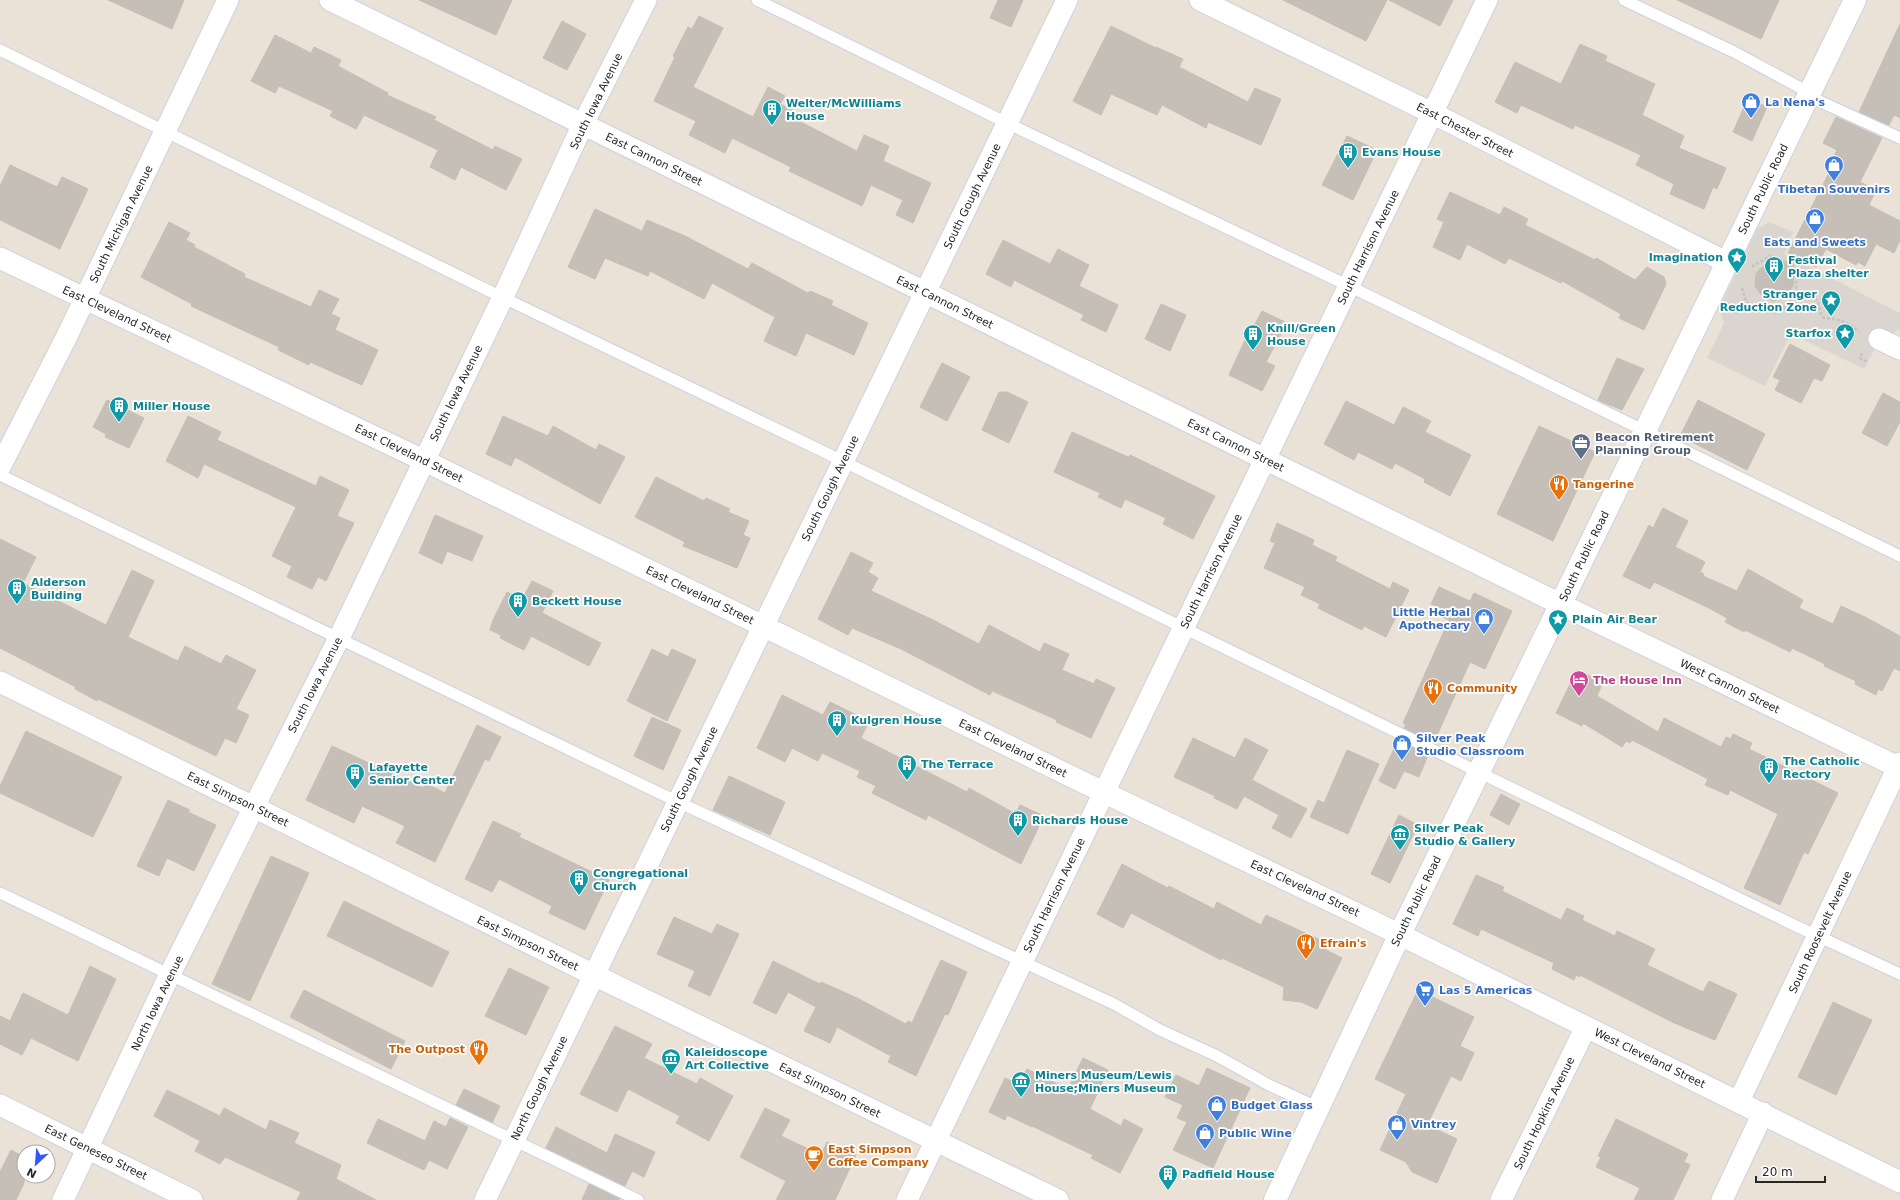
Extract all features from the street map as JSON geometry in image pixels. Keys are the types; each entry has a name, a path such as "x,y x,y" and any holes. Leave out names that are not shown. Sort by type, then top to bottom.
{"street":[{"name":"South Michigan Avenue","path":"0,468 85,298 228,0"},
{"name":"East Cannon Street","path":"330,0 1560,604"},
{"name":"South Iowa Avenue","path":"253,806 339,638 423,460 503,297 583,124 646,0"},
{"name":"South Gough Avenue","path":"594,976 1067,0"},
{"name":"East Chester Street","path":"1200,0 1432,113 1728,263"},
{"name":"South Harrison Avenue","path":"907,1200 1487,0"},
{"name":"South Public Road","path":"1275,1200 1400,934 1560,604 1646,432 1855,0"},
{"name":"East Cleveland Street","path":"0,258 423,460 1103,792 1400,934"},
{"path":"1869,342 1900,349"},
{"name":"West Cannon Street","path":"1560,604 1899,766"},
{"name":"East Simpson Street","path":"0,682 594,976 935,1142 1058,1200"},
{"name":"South Roosevelt Avenue","path":"1740,1101 1899,766"},
{"name":"North Iowa Avenue","path":"63,1200 170,974 253,806"},
{"name":"West Cleveland Street","path":"1400,934 1586,1027 1740,1101 1900,1182"},
{"name":"North Gough Avenue","path":"485,1200 594,976"},
{"name":"South Hopkins Avenue","path":"1501,1200 1586,1027"},
{"name":"East Geneseo Street","path":"0,1105 192,1200"},
{"path":"1722,1200 1763,1113"}],"lane":[{"path":"757,0 1007,123 1349,286 1900,556"},
{"path":"1624,0 1734,52 1809,95 1900,138"},
{"path":"0,50 165,132 1479,772 1796,926 1819,935 1900,974"},
{"path":"0,475 678,802 1022,960 1114,1004 1160,1030 1217,1056 1269,1085 1319,1108"},
{"path":"0,893 638,1200"}],"path":[{"path":"1742,288 1746,301 1754,308 1775,313 1786,307 1796,294 1796,278 1788,264 1770,256 1752,267"},
{"path":"1796,294 1809,295 1818,301 1821,314 1824,318 1840,319 1850,324 1869,342 1860,358 1868,362"}],"shaded area":[{"path":"1769,222 1793,232 1784,254 1900,313 1900,330 1881,337 1864,369 1796,336 1787,341 1765,386 1707,358 1724,323 1719,309 1757,229"}],"building":[{"path":"108,0 184,0 172,29"},
{"path":"419,0 512,0 496,35"},
{"path":"998,0 1023,0 1011,27 990,18"},
{"path":"1283,0 1387,0 1366,41"},
{"path":"1389,0 1453,0 1440,26"},
{"path":"1677,0 1779,0 1761,39"},
{"path":"699,16 723,28 693,87 753,117 768,87 785,96 780,104 794,111 791,117 857,151 864,135 889,146 883,161 931,183 913,223 896,215 903,200 871,185 862,206 789,171 791,167 732,138 725,153 689,135 696,121 654,101 675,57 673,56 688,27 692,29"},
{"path":"562,21 586,34 567,70 543,58"},
{"path":"1900,24 1900,118 1894,115 1889,125 1859,112"},
{"path":"1111,26 1156,48 1183,59 1179,67 1248,102 1255,88 1281,99 1261,145 1208,122 1206,128 1162,105 1157,115 1111,94 1101,115 1073,101"},
{"path":"275,35 311,53 314,47 341,60 338,66 388,93 387,95 436,117 434,120 493,150 495,146 522,159 506,190 461,167 455,180 430,167 438,150 364,115 356,129 330,116 333,111 279,86 275,93 251,81"},
{"path":"1580,44 1607,56 1605,61 1655,84 1642,115 1684,136 1679,148 1726,168 1717,189 1713,187 1704,209 1670,194 1674,184 1636,165 1641,155 1575,125 1573,129 1521,105 1517,113 1495,102 1515,62 1561,84"},
{"path":"1748,98 1767,107 1752,141 1733,132"},
{"path":"1836,117 1882,138 1860,182 1876,190 1869,205 1900,221 1900,240 1894,253 1876,244 1865,266 1858,262 1856,265 1826,249 1816,267 1788,253 1831,169 1829,166 1837,150 1823,143"},
{"name":"Evans House","path":"1347,136 1377,150 1353,200 1322,185"},
{"path":"10,165 57,187 62,177 88,189 60,249 0,220 0,186"},
{"path":"1450,192 1500,215 1504,207 1528,219 1525,225 1595,260 1596,258 1635,280 1647,267 1664,277 1666,284 1644,330 1619,318 1621,314 1562,281 1561,283 1509,258 1505,264 1467,244 1460,260 1433,247 1444,222 1437,219"},
{"path":"595,209 642,231 647,220 685,236 748,269 752,263 808,293 810,291 833,301 831,305 868,323 854,355 806,333 796,356 764,341 775,317 712,283 704,299 650,271 648,276 605,258 595,279 568,267"},
{"path":"169,222 190,233 186,240 195,245 194,247 245,274 244,277 311,307 319,290 339,299 331,314 340,318 335,330 378,350 362,385 310,362 309,365 278,350 279,347 191,306 192,304 141,277"},
{"path":"1003,240 1050,264 1058,249 1089,265 1079,286 1118,305 1106,332 1081,320 1084,315 1014,280 1011,287 986,274"},
{"name":"Festival Plaza shelter","path":"1794,261 1793,286 1786,296 1773,301 1762,296 1755,286 1756,274 1760,269 1770,263"},
{"path":"1161,304 1186,315 1170,351 1145,339"},
{"name":"Knill/Green House","path":"1262,311 1287,323 1266,362 1275,366 1262,391 1229,375 1246,338 1247,339"},
{"path":"1790,344 1830,365 1822,381 1814,378 1801,403 1775,390 1780,380 1773,377"},
{"path":"1617,358 1644,369 1622,410 1598,400"},
{"path":"942,363 970,377 947,421 920,407"},
{"path":"999,392 1007,392 1028,402 1009,443 982,430"},
{"path":"1883,393 1900,402 1900,422 1887,446 1862,433"},
{"name":"Miller House","path":"107,400 144,418 129,448 105,437 106,434 93,427"},
{"path":"1698,400 1765,434 1747,470 1680,436"},
{"path":"1346,401 1394,425 1403,407 1431,421 1425,432 1471,455 1450,496 1424,482 1425,479 1395,463 1392,469 1358,452 1354,460 1324,444"},
{"path":"188,416 221,432 217,440 316,486 320,476 349,490 337,516 354,523 326,581 318,577 312,589 287,577 292,566 272,556 296,507 204,464 198,478 166,461"},
{"path":"503,416 548,436 553,426 596,450 599,444 625,457 600,504 515,457 511,466 486,454"},
{"path":"1539,426 1595,452 1553,541 1497,514"},
{"path":"1072,432 1128,457 1130,455 1215,496 1193,539 1163,524 1166,518 1125,499 1121,508 1098,497 1100,493 1054,472"},
{"path":"656,477 704,501 706,498 730,509 728,512 749,521 743,535 750,538 737,568 683,546 685,542 635,517"},
{"path":"1663,508 1688,521 1675,547 1705,562 1700,572 1704,574 1703,576 1737,591 1748,569 1803,600 1799,608 1833,624 1841,606 1865,617 1900,636 1900,671 1894,668 1882,691 1878,689 1876,695 1855,684 1856,681 1824,666 1825,664 1792,648 1790,652 1745,630 1744,632 1725,622 1727,618 1709,608 1654,582 1650,589 1623,576 1649,525 1653,528"},
{"path":"435,515 483,536 472,561 447,551 442,564 419,553"},
{"path":"1277,523 1314,540 1312,545 1337,557 1335,561 1390,589 1393,582 1409,590 1386,637 1364,626 1362,630 1318,608 1320,604 1301,595 1305,587 1264,568 1275,543 1270,541"},
{"path":"0,539 36,557 23,583 106,625 132,570 154,581 128,637 178,661 185,646 221,664 226,655 256,670 236,709 249,715 236,743 225,738 216,756 98,699 97,701 75,689 76,687 0,648"},
{"path":"851,552 873,563 868,572 878,578 871,591 931,619 979,644 989,625 1040,652 1044,643 1069,654 1062,670 1094,684 1096,679 1115,688 1091,738 1056,722 1057,720 992,691 990,695 901,649 852,628 848,635 818,619"},
{"path":"532,581 553,591 542,613 601,643 589,666 531,636 524,650 500,638 501,635 490,630 493,620 507,592 522,600"},
{"path":"1439,587 1470,601 1474,593 1512,611 1485,669 1470,662 1434,742 1404,728 1406,724 1403,723 1449,620 1440,616 1443,609 1431,604"},
{"path":"652,649 668,657 672,649 696,660 667,721 627,701"},
{"path":"1577,670 1603,682 1597,696 1658,732 1664,718 1721,747 1726,737 1731,739 1733,734 1752,743 1749,749 1838,793 1808,854 1804,852 1780,905 1744,888 1778,814 1730,790 1728,795 1705,785 1708,779 1632,740 1630,743 1626,741 1622,747 1583,723 1582,726 1556,713"},
{"path":"782,695 823,715 830,702 869,721 861,738 967,792 969,788 1014,813 1020,805 1042,815 1039,821 1041,822 1021,864 928,815 926,820 872,793 876,786 857,777 860,771 822,753 818,761 792,748 785,762 757,748"},
{"path":"652,717 681,730 663,770 634,756"},
{"path":"477,725 501,737 489,761 485,759 435,862 396,843 405,826 362,806 354,823 306,800 332,746 423,788 425,783 445,793"},
{"path":"26,731 122,777 93,837 0,793 0,786"},
{"path":"1193,738 1235,758 1245,738 1268,750 1252,780 1307,809 1291,838 1272,828 1279,815 1244,796 1237,809 1214,798 1215,796 1174,777"},
{"path":"1398,740 1428,755 1419,777 1404,771 1395,789 1379,781"},
{"path":"1347,750 1379,764 1348,834 1310,817 1318,800 1324,803"},
{"path":"729,776 785,802 770,835 713,810"},
{"path":"1501,794 1520,804 1509,825 1490,815"},
{"path":"168,800 190,810 188,812 216,825 194,871 167,858 159,876 137,866"},
{"path":"1399,815 1418,825 1390,883 1371,874"},
{"path":"493,821 521,834 519,837 609,880 585,930 549,913 552,906 499,879 492,892 465,879"},
{"path":"271,856 309,873 250,1001 212,984"},
{"path":"1122,864 1168,888 1169,886 1214,909 1217,902 1261,925 1266,915 1329,944 1326,950 1342,958 1317,1009 1301,1002 1283,1000 1284,987 1222,958 1221,960 1131,913 1123,928 1097,914"},
{"path":"1476,875 1504,887 1502,891 1561,920 1567,908 1584,916 1582,920 1615,936 1617,931 1655,949 1647,965 1703,992 1709,981 1737,994 1715,1040 1672,1022 1580,975 1580,977 1576,975 1574,980 1552,969 1554,963 1481,929 1478,936 1453,924"},
{"path":"344,901 449,952 432,987 327,936"},
{"path":"674,917 712,934 717,924 739,934 710,996 688,986 695,971 657,954"},
{"path":"941,960 967,972 948,1015 945,1014 916,1076 888,1062 891,1056 837,1027 830,1043 804,1031 816,1007 788,992 776,1014 753,1003 773,961 820,984 821,982 857,998 906,1024 908,1021 912,1023"},
{"path":"90,966 116,979 78,1061 31,1038 22,1055 0,1044 0,1016 10,1021 23,993 68,1015"},
{"path":"509,968 549,987 526,1035 485,1016"},
{"path":"304,990 405,1041 391,1069 290,1017"},
{"path":"1418,990 1474,1017 1460,1046 1474,1053 1461,1081 1451,1076 1427,1125 1457,1139 1437,1183 1412,1172 1406,1162 1380,1150 1406,1094 1375,1079"},
{"path":"1833,1002 1872,1020 1836,1095 1798,1077"},
{"path":"615,1026 652,1044 644,1058 697,1084 700,1078 733,1096 709,1141 676,1123 680,1116 628,1089 617,1112 580,1094"},
{"path":"1083,1058 1108,1070 1090,1109 1121,1126 1124,1119 1143,1129 1120,1173 1091,1158 1093,1155 1032,1126 1007,1115 1005,1120 989,1112 1005,1078 1019,1085 1027,1069 1068,1089"},
{"path":"1207,1068 1250,1088 1213,1168 1173,1150 1187,1122 1177,1118 1183,1105 1165,1097 1176,1075 1199,1086"},
{"path":"464,1089 500,1106 492,1123 456,1105"},
{"path":"167,1090 220,1116 224,1108 266,1130 270,1120 299,1133 294,1143 341,1165 336,1179 376,1200 297,1200 301,1192 225,1157 220,1164 195,1151 200,1141 154,1116"},
{"path":"765,1108 790,1120 781,1136 821,1155 827,1142 856,1155 835,1200 776,1200 786,1181 740,1157"},
{"path":"450,1118 468,1127 447,1169 429,1160 424,1170 367,1143 378,1119 425,1141 434,1121 446,1127"},
{"path":"1616,1119 1688,1154 1684,1162 1690,1165 1673,1200 1634,1200 1640,1188 1596,1167 1601,1157 1598,1156"},
{"path":"556,1127 607,1153 615,1134 655,1152 644,1177 632,1171 625,1186 546,1148"},
{"path":"11,1150 16,1153 16,1184 24,1184 16,1200 0,1200 0,1172"},
{"path":"589,1184 620,1199 582,1200"}],"place":[{"name":"La Nena's","path":"1751,119"},
{"name":"Welter/McWilliams House","path":"772,126"},
{"name":"Evans House","path":"1348,169"},
{"name":"Tibetan Souvenirs","path":"1834,182"},
{"name":"Eats and Sweets","path":"1815,235"},
{"name":"Imagination","path":"1737,274"},
{"name":"Festival Plaza shelter","path":"1774,283"},
{"name":"Stranger Reduction Zone","path":"1831,317"},
{"name":"Starfox","path":"1845,350"},
{"name":"Knill/Green House","path":"1253,351"},
{"name":"Miller House","path":"119,423"},
{"name":"Beacon Retirement Planning Group","path":"1581,460"},
{"name":"Tangerine","path":"1559,501"},
{"name":"Alderson Building","path":"17,605"},
{"name":"Beckett House","path":"518,618"},
{"name":"Little Herbal Apothecary","path":"1484,635"},
{"name":"Plain Air Bear","path":"1558,636"},
{"name":"The House Inn","path":"1579,697"},
{"name":"Community","path":"1433,705"},
{"name":"Kulgren House","path":"837,737"},
{"name":"Silver Peak Studio Classroom","path":"1402,761"},
{"name":"The Terrace","path":"907,781"},
{"name":"The Catholic Rectory","path":"1769,784"},
{"name":"Lafayette Senior Center","path":"355,790"},
{"name":"Richards House","path":"1018,837"},
{"name":"Silver Peak Studio & Gallery","path":"1400,851"},
{"name":"Congregational Church","path":"579,896"},
{"name":"Efrain's","path":"1306,960"},
{"name":"Las 5 Americas","path":"1425,1007"},
{"name":"The Outpost","path":"479,1066"},
{"name":"Kaleidoscope Art Collective","path":"671,1075"},
{"name":"Miners Museum/Lewis House;Miners Museum","path":"1021,1098"},
{"name":"Budget Glass","path":"1217,1122"},
{"name":"Vintrey","path":"1397,1141"},
{"name":"Public Wine","path":"1205,1150"},
{"name":"East Simpson Coffee Company","path":"814,1172"},
{"name":"Padfield House","path":"1168,1191"}]}
